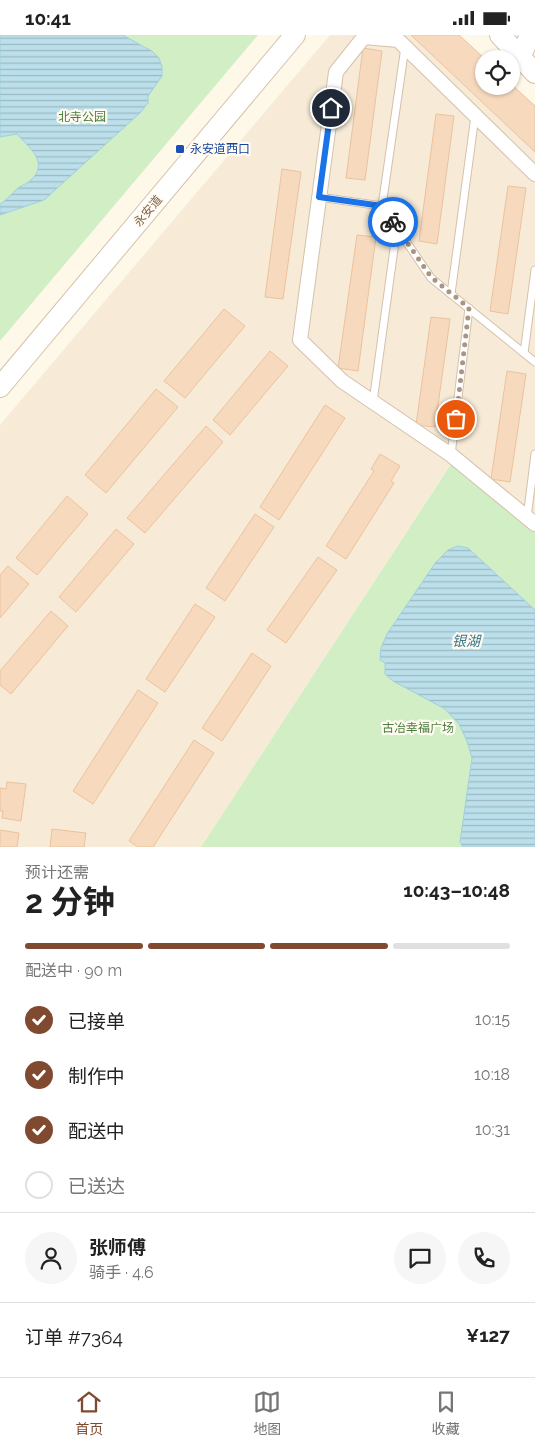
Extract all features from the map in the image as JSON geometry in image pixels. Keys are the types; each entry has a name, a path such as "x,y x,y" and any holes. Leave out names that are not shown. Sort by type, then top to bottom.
{"main road":[{"name":"永安道","path":"0,387 295,35"},
{"path":"500,35 513,50"},
{"path":"530,35 520,58 535,73"}],"street":[{"path":"531,521 451,455 342,381 300,340 336,72 364,37 398,40 535,174"}],"lane":[{"path":"405,47 382,206 431,277 535,362"},
{"path":"451,294 476,116"},
{"path":"319,197 382,206"},
{"path":"373,402 397,227"},
{"path":"524,353 535,270"},
{"path":"451,455 469,308"},
{"path":"531,521 535,454"}],"shaded area":[{"path":"330,35 453,35 475,71 475,95 500,95 535,115 535,532 450,465 201,847 0,847 0,425"}],"green space":[{"name":"北寺公园","path":"0,35 258,35 0,341"},
{"name":"古冶幸福广场","path":"451,464 535,532 535,847 201,847"}],"water":[{"path":"0,35 123,35 152,51 159,58 162,76 148,96 148,103 140,113 44,200 0,215 0,204 18,188 31,180 36,173 38,161 17,134 0,137"},
{"name":"银湖","path":"458,546 468,548 535,610 535,847 463,847 460,842 472,758 467,741 459,724 445,709 393,681 385,674 385,663 380,660 381,648 387,634 436,562 448,550"}],"building":[{"path":"411,35 459,35 475,50 475,95 520,95 520,92 535,106 535,152"},
{"path":"363,48 382,51 365,180 346,178"},
{"path":"436,114 454,116 437,244 419,241"},
{"path":"282,169 301,172 283,299 265,297"},
{"path":"508,186 526,188 508,314 490,311"},
{"path":"357,235 376,237 358,371 338,368"},
{"path":"224,309 245,326 185,398 164,381"},
{"path":"431,317 450,319 435,427 416,425"},
{"path":"270,351 288,366 230,435 213,420"},
{"path":"507,371 526,374 510,482 491,479"},
{"path":"156,389 178,407 106,493 85,475"},
{"path":"325,405 345,418 279,520 260,507"},
{"path":"206,426 223,442 145,533 127,518"},
{"path":"380,454 400,466 391,481 394,483 346,559 326,546 374,471 371,469"},
{"path":"67,496 88,514 37,575 16,558"},
{"path":"255,514 274,527 225,601 206,588"},
{"path":"116,529 134,544 76,612 59,597"},
{"path":"318,557 337,570 286,643 267,630"},
{"path":"8,566 29,584 0,618 0,575"},
{"path":"195,604 215,617 165,692 146,679"},
{"path":"51,611 68,626 11,694 0,685 0,671"},
{"path":"252,653 271,666 222,741 202,728"},
{"path":"138,690 158,703 93,804 73,791"},
{"path":"194,740 214,753 153,847 138,847 129,841"},
{"path":"7,782 26,784 21,821 2,818 3,811 0,811 0,788 6,789"},
{"path":"52,829 86,833 84,847 50,847"},
{"path":"0,830 19,833 17,847 0,847"}],"way so far":[{"path":"393,222 431,277 469,308 456,419"}],"place":[{"name":"永安道西口","path":"180,149"}],"route":[{"path":"331,108 319,197 382,206 393,222"}]}
